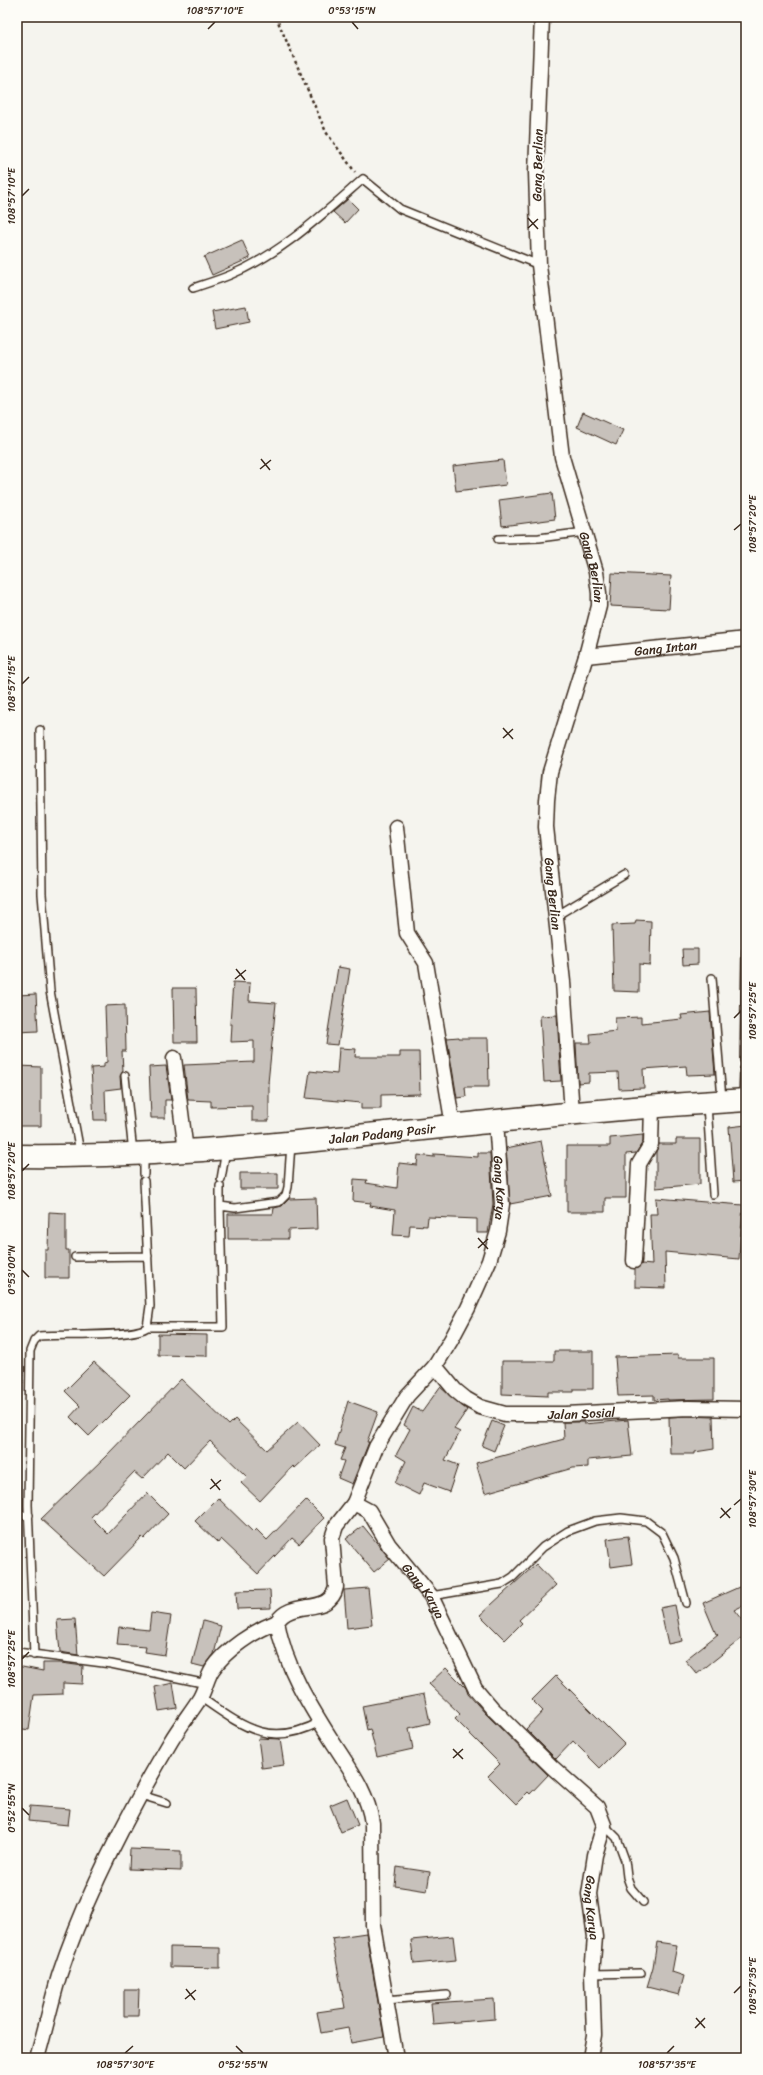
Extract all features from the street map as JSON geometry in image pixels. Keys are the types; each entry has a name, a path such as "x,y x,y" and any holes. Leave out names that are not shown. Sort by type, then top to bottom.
{"highway":[{"name":"Jalan Padang Pasir","path":"17,1156 81,1157 141,1166 186,1150 291,1142 572,1113 730,1101"}],"street":[{"name":"Gang Berlian","path":"542,17 536,172 539,265 562,456 596,572 599,593 599,606 586,656 550,772 546,827 568,1037 572,1113"},
{"name":"Gang Intan","path":"586,656 746,639"},
{"path":"396,827 407,933 426,963 453,1126"},
{"path":"174,1058 186,1150"},
{"path":"634,1261 639,1164 651,1144 652,1106"},
{"name":"Gang Karya","path":"496,1121 502,1204 495,1243 468,1308 435,1366 416,1385 398,1410 373,1453 354,1503 369,1511 389,1545 431,1596 475,1688 492,1708 546,1762 597,1807 604,1825 594,1854 589,1894 595,1937 592,1974 594,2035 590,2058"},
{"name":"Jalan Sosial","path":"435,1366 455,1390 466,1399 480,1407 505,1414 566,1414 688,1408 746,1409"},
{"path":"37,2058 59,1976 81,1919 101,1872 171,1741 200,1697 212,1671 231,1650 262,1628 277,1622 287,1611 324,1603 334,1595 336,1587 332,1538 333,1531 354,1503"},
{"path":"277,1622 284,1651 299,1686 361,1786 370,1808 372,1823 373,1925 396,2058"}],"lane":[{"path":"192,288 230,275 272,253 312,224 363,179 400,209 539,265"},
{"path":"498,539 539,538 585,532"},
{"path":"40,730 42,894 50,991 81,1157"},
{"path":"556,916 624,875"},
{"path":"744,1060 746,951"},
{"path":"712,978 730,1101"},
{"path":"713,1194 730,1101 744,1069"},
{"path":"125,1076 141,1166 148,1256 150,1306 147,1326"},
{"path":"220,1206 235,1208 278,1202 286,1196 291,1142"},
{"path":"34,1655 29,1515 30,1351 34,1341 39,1336 113,1334 141,1331 147,1326 223,1327 220,1206 221,1183 226,1147"},
{"path":"75,1257 148,1256"},
{"path":"17,1516 29,1515"},
{"path":"431,1596 502,1584 513,1577 543,1547 568,1531 595,1521 621,1518 646,1521 662,1533 674,1558 686,1603"},
{"path":"17,1652 111,1664 207,1684"},
{"path":"200,1697 234,1719 260,1733 300,1733 320,1722"},
{"path":"141,1795 167,1803"},
{"path":"604,1825 617,1838 625,1860 627,1877 631,1888 643,1902"},
{"path":"592,1974 641,1973"},
{"path":"385,2000 447,1995"}],"path":[{"path":"276,17 326,132 363,179"}],"building":[{"path":"348,199 358,209 345,223 333,212"},
{"path":"242,240 250,258 212,275 204,257"},
{"path":"246,306 249,322 215,329 212,312"},
{"path":"583,412 623,430 616,445 577,427"},
{"path":"503,460 506,485 456,491 453,466"},
{"path":"552,493 555,519 502,526 499,500"},
{"path":"612,573 671,576 669,609 610,606"},
{"path":"636,920 651,921 650,965 639,964 639,992 614,991 612,925 635,924"},
{"path":"682,949 698,949 698,964 683,965"},
{"path":"338,967 350,969 338,1045 326,1044"},
{"path":"233,982 250,983 249,1001 276,1003 268,1083 269,1121 252,1121 252,1106 211,1107 211,1101 188,1100 184,1065 254,1062 254,1041 231,1042 232,1024 230,1024"},
{"path":"173,988 196,988 197,1042 174,1042"},
{"path":"36,994 38,1031 17,1032 17,995"},
{"path":"125,1005 126,1051 122,1051 123,1071 120,1076 121,1088 105,1090 106,1120 94,1120 91,1068 104,1067 104,1063 107,1062 105,1006"},
{"path":"710,1012 715,1074 687,1075 686,1066 643,1069 644,1088 619,1089 618,1072 589,1073 589,1082 578,1083 576,1043 591,1043 590,1034 616,1031 615,1018 641,1017 641,1023 682,1019 681,1015"},
{"path":"557,1015 561,1081 544,1082 540,1016"},
{"path":"447,1038 488,1038 489,1087 465,1087 466,1097 457,1098"},
{"path":"339,1048 356,1049 355,1057 400,1057 400,1052 419,1052 420,1094 381,1095 381,1109 361,1109 361,1103 306,1098 310,1071 337,1074"},
{"path":"19,1066 41,1067 41,1126 19,1126"},
{"path":"166,1066 171,1100 165,1100 165,1118 151,1118 149,1067"},
{"path":"746,1125 746,1181 733,1182 729,1127"},
{"path":"643,1135 643,1142 636,1153 626,1154 626,1198 605,1198 605,1212 567,1212 567,1146 610,1146 610,1138"},
{"path":"676,1139 700,1139 700,1184 656,1188 656,1152 659,1144 676,1144"},
{"path":"541,1141 552,1196 510,1204 506,1148"},
{"path":"478,1153 490,1153 493,1204 488,1233 477,1233 477,1219 428,1217 427,1226 410,1225 409,1236 393,1235 395,1210 370,1206 371,1203 353,1201 354,1179 367,1180 366,1183 397,1188 399,1163 417,1165 418,1155 434,1157 434,1154 478,1157"},
{"path":"240,1173 278,1173 278,1189 240,1189"},
{"path":"316,1198 317,1229 288,1230 288,1239 228,1239 228,1214 273,1214 274,1208 282,1206 289,1199"},
{"path":"656,1198 743,1205 739,1259 665,1252 666,1288 635,1287 635,1269 642,1264 652,1265 650,1214 657,1214"},
{"path":"49,1212 66,1213 66,1250 69,1250 69,1278 45,1278 45,1250 48,1250"},
{"path":"158,1334 207,1335 207,1356 158,1355"},
{"path":"554,1351 593,1351 593,1389 574,1389 574,1392 548,1392 548,1396 502,1394 502,1361 554,1361"},
{"path":"678,1355 678,1358 714,1358 714,1399 654,1400 654,1395 618,1396 615,1357"},
{"path":"94,1362 130,1395 89,1436 70,1417 80,1406 65,1391"},
{"path":"181,1379 229,1425 235,1419 267,1450 298,1422 320,1445 295,1468 293,1466 260,1501 241,1483 247,1477 210,1441 184,1468 168,1452 142,1479 134,1472 91,1517 108,1534 147,1493 168,1514 144,1539 142,1537 104,1576 41,1519 105,1457"},
{"path":"440,1387 467,1410 454,1429 460,1432 445,1460 458,1465 449,1492 424,1483 419,1495 395,1483 406,1461 396,1455 410,1429 404,1425 413,1407 422,1412"},
{"path":"348,1401 378,1412 367,1442 369,1442 352,1484 338,1478 344,1461 340,1460 345,1448 335,1445"},
{"path":"669,1417 713,1417 714,1449 695,1452 695,1454 670,1454"},
{"path":"628,1420 632,1456 588,1460 588,1467 573,1468 485,1493 476,1463 564,1439 563,1422 584,1422 584,1424"},
{"path":"492,1421 504,1426 494,1451 482,1446"},
{"path":"218,1498 253,1532 256,1529 267,1540 306,1500 324,1518 299,1544 292,1538 258,1574 221,1539 218,1543 195,1521"},
{"path":"363,1526 390,1559 374,1572 346,1539"},
{"path":"628,1536 632,1564 611,1567 607,1539"},
{"path":"536,1564 556,1585 519,1620 522,1623 505,1640 480,1615"},
{"path":"746,1584 746,1604 734,1610 746,1625 746,1635 697,1674 685,1660 718,1634 716,1634 703,1603"},
{"path":"368,1588 372,1625 347,1628 344,1590"},
{"path":"270,1590 271,1608 237,1609 236,1591"},
{"path":"675,1605 682,1641 668,1644 660,1608"},
{"path":"151,1613 171,1616 165,1655 145,1652 146,1647 117,1645 119,1627 149,1630"},
{"path":"75,1619 78,1655 60,1652 57,1620"},
{"path":"203,1621 221,1626 214,1654 204,1667 192,1664"},
{"path":"43,1663 61,1663 83,1666 82,1684 63,1683 63,1694 34,1695 29,1730 17,1728 17,1666 43,1671"},
{"path":"446,1668 466,1688 468,1694 486,1714 548,1775 530,1794 528,1792 516,1804 488,1776 500,1764 455,1719 460,1714 429,1684"},
{"path":"556,1676 624,1744 600,1768 573,1741 556,1759 526,1729 543,1711 532,1700"},
{"path":"173,1683 177,1708 159,1711 155,1687"},
{"path":"424,1694 430,1723 409,1728 413,1749 377,1757 370,1729 367,1730 362,1706"},
{"path":"258,1738 280,1739 284,1765 262,1768"},
{"path":"347,1798 358,1825 341,1832 330,1805"},
{"path":"30,1806 70,1809 68,1825 28,1821"},
{"path":"130,1849 181,1851 181,1871 129,1869"},
{"path":"397,1867 430,1872 427,1891 395,1886"},
{"path":"366,1933 384,2037 351,2043 348,2028 321,2033 317,2012 345,2008 332,1938"},
{"path":"453,1936 456,1960 414,1964 411,1940"},
{"path":"657,1942 677,1945 672,1972 684,1976 679,1995 647,1987 653,1967"},
{"path":"170,1947 220,1948 220,1968 170,1967"},
{"path":"124,1990 139,1990 138,2016 124,2016"},
{"path":"494,1999 495,2019 433,2024 431,2003"}]}
